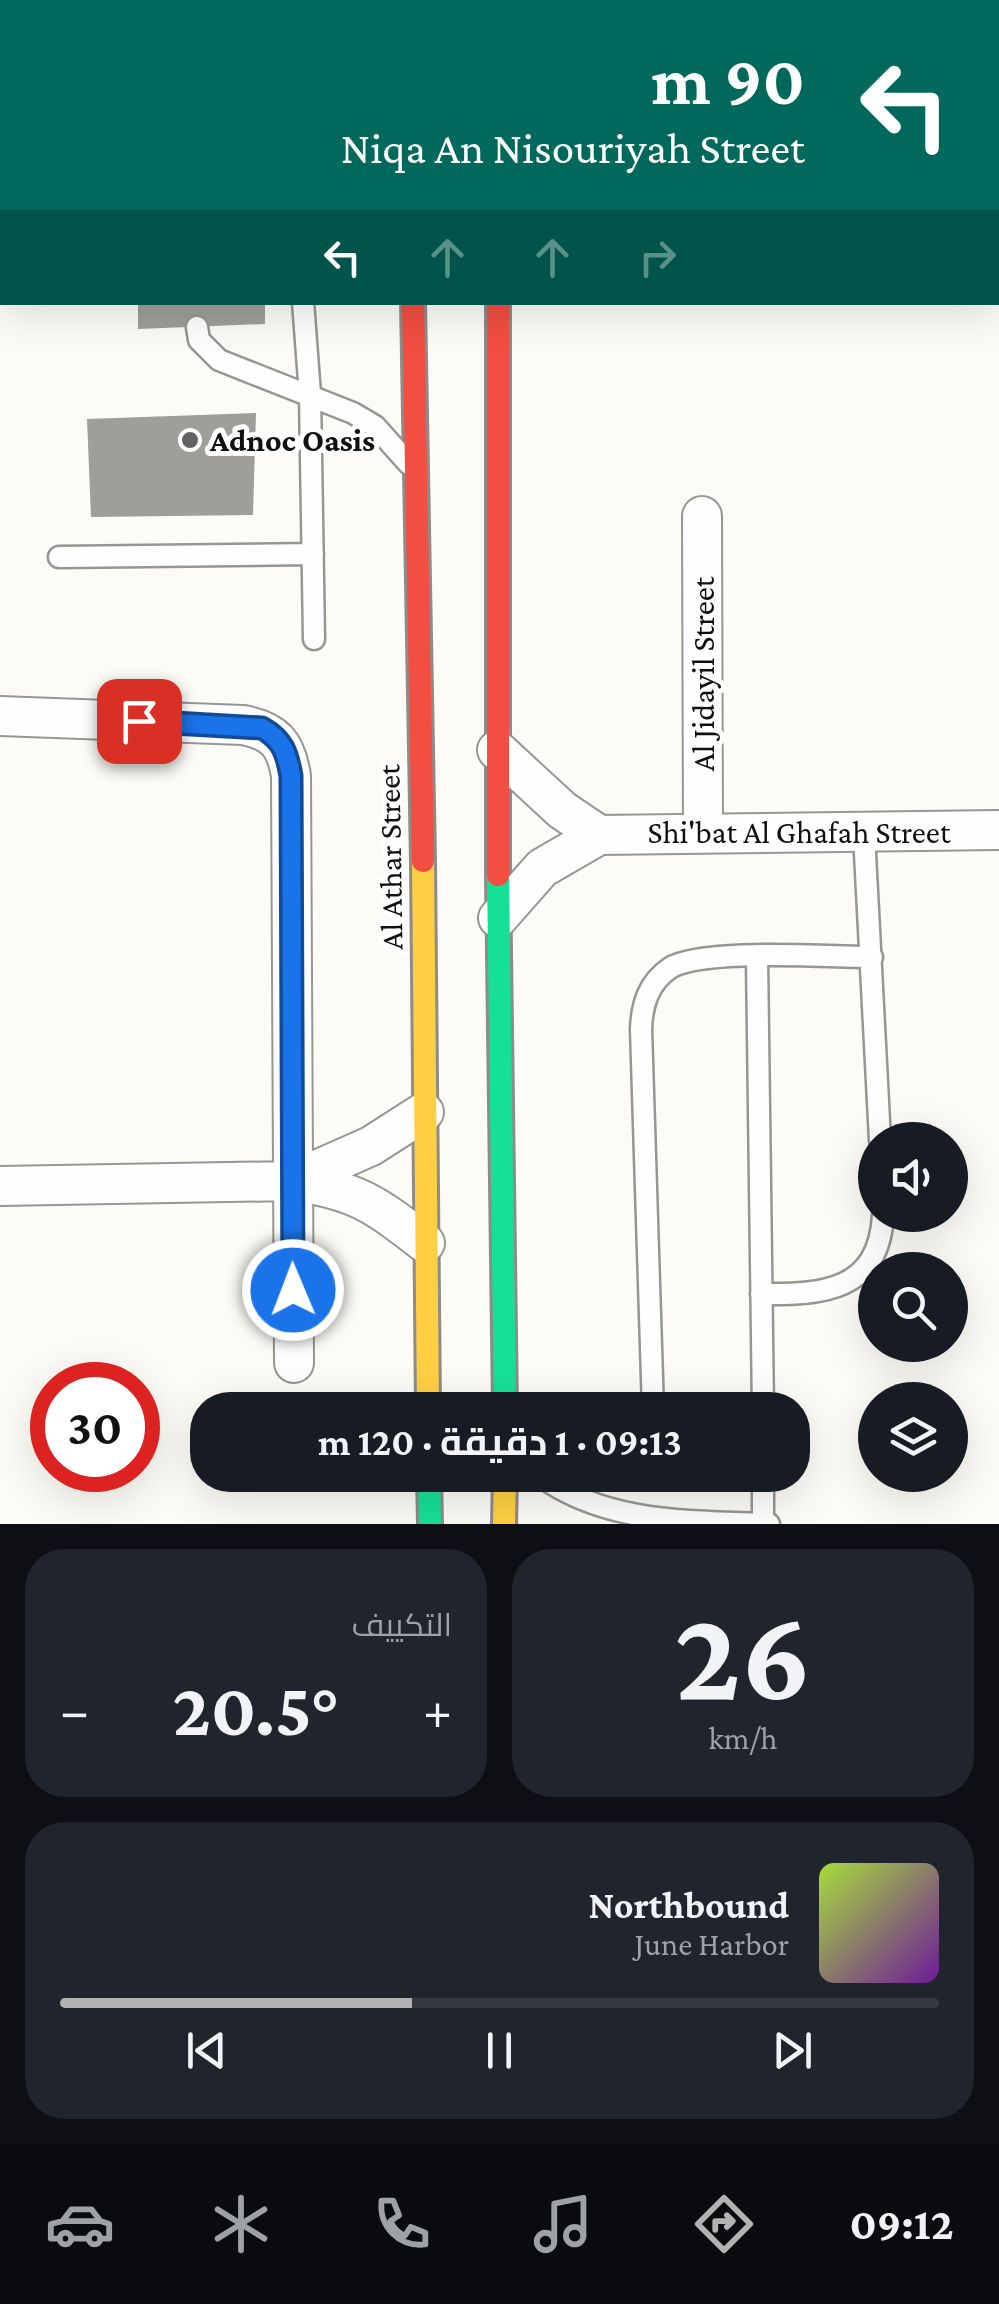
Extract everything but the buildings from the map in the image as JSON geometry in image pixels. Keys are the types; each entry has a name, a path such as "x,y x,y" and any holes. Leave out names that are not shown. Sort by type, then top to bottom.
{"street":[{"name":"Al Athar Street","path":"413,305 419,476 428,1392"},
{"path":"498,305 498,918 505,1392"},
{"name":"Al Jidayil Street","path":"702,516 703,830"},
{"path":"0,716 262,728 276,736 288,754 294,1364"},
{"name":"Shi'bat Al Ghafah Street","path":"497,750 562,810 599,834"},
{"name":"Shi'bat Al Ghafah Street","path":"498,918 542,868 599,834 999,830"},
{"path":"291,1181 371,1146 424,1112"},
{"path":"0,1186 291,1181 334,1187 373,1202 425,1244"},
{"path":"429,1492 430,1524"},
{"path":"504,1524 505,1492"}],"lane":[{"path":"304,305 310,394 314,639"},
{"path":"196,327 198,340 219,360 310,394 376,426 419,476"},
{"path":"58,557 314,554"},
{"path":"864,834 879,1122"},
{"path":"653,1392 642,1012 647,994 670,968 704,958 872,957"},
{"path":"757,958 763,1392"},
{"path":"762,1294 826,1292 845,1284 875,1254 880,1232"},
{"path":"567,1492 587,1504 622,1515 766,1524 764,1492"},
{"path":"600,1524 622,1515"}],"traffic: fast":[{"path":"498,875 505,1392"},
{"path":"429,1492 430,1524"}],"traffic: slow":[{"path":"423,861 428,1392"},
{"path":"504,1524 505,1492"}],"traffic: jam":[{"path":"413,305 423,861"},
{"path":"498,305 498,875"}],"place":[{"name":"Adnoc Oasis","path":"190,440"}],"route":[{"path":"139,721 262,728 276,736 288,754 293,1290"}]}
